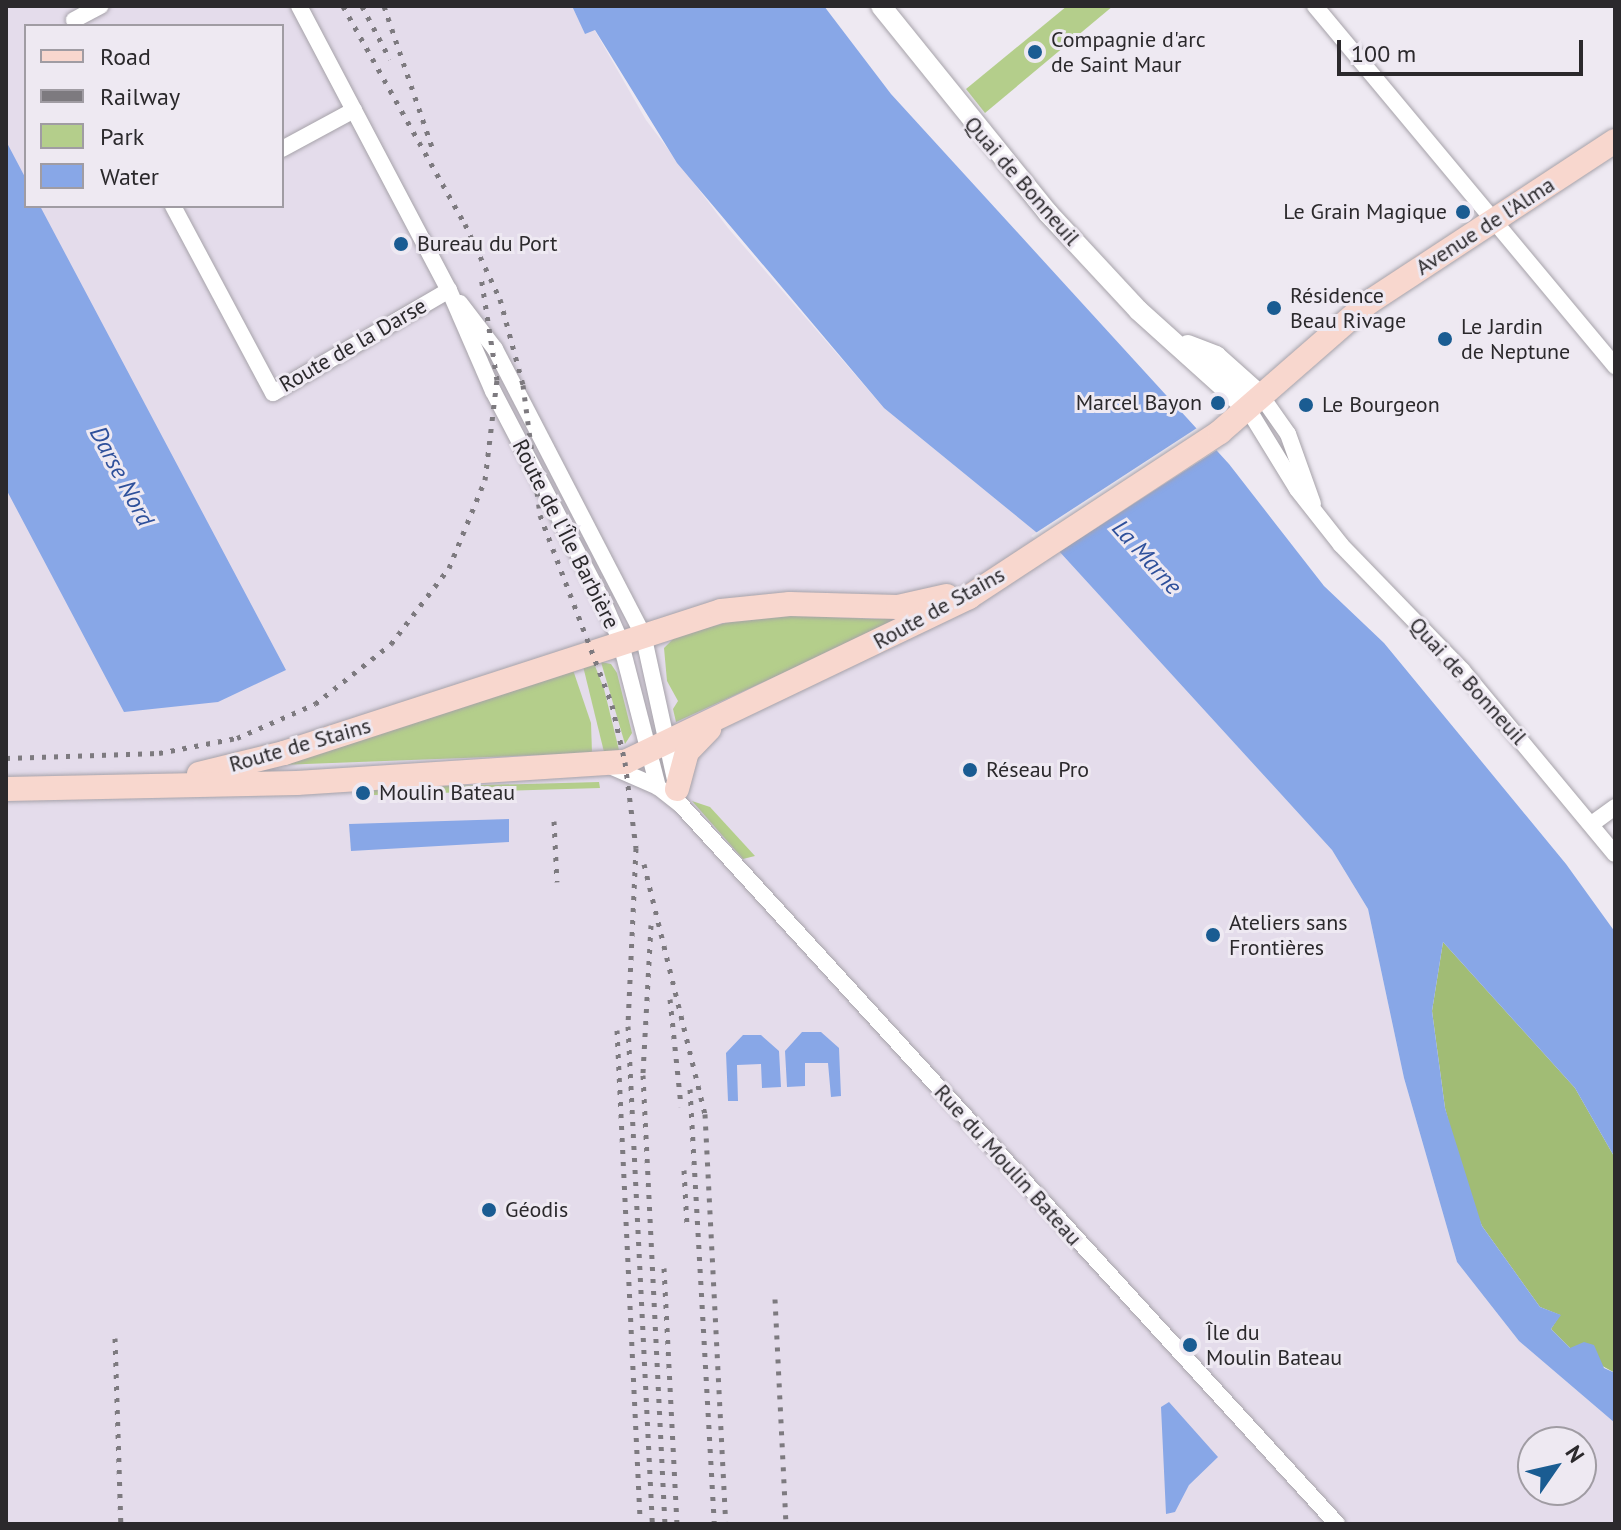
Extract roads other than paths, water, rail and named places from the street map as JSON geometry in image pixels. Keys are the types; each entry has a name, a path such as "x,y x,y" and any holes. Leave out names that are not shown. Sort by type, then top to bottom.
{"main road":[{"name":"Avenue de l'Alma","path":"1029,557 1220,432 1368,303 1615,141"},
{"name":"Route de Stains","path":"160,783 284,753 631,637 757,605 916,605 957,593 1029,557"},
{"name":"Route de Stains","path":"6,789 160,783 297,783 405,773 612,767 717,720 969,597 1029,557"},
{"path":"672,794 687,752 717,720"}],"street":[{"path":"72,17 100,6"},
{"name":"Route de l'Île Barbière","path":"299,6 449,290 476,357 631,637 658,748"},
{"name":"Quai de Bonneuil","path":"881,6 1048,213 1138,310 1255,403 1315,513 1462,670 1593,823 1615,854"},
{"path":"1315,6 1615,366"},
{"path":"284,148 354,110"},
{"name":"Route de la Darse","path":"175,208 273,393 449,290"},
{"name":"Route de l'Île Barbière","path":"449,290 495,349 631,637 672,794"},
{"path":"612,767 672,794"},
{"name":"Rue du Moulin Bateau","path":"672,794 1337,1524"},
{"path":"1593,823 1615,807"}],"water":[{"name":"La Marne","path":"572,6 824,6 891,94 1229,464 1324,586 1384,643 1566,864 1615,932 1615,1158 1575,1088 1443,942 1432,1011 1445,1108 1482,1226 1540,1307 1561,1315 1551,1329 1570,1348 1584,1342 1594,1345 1604,1368 1615,1373 1615,1423 1519,1341 1457,1262 1404,1078 1368,909 1332,850 1058,550 884,408 677,163 595,30 585,34"},
{"name":"Darse Nord","path":"6,141 24,175 24,208 41,208 286,670 218,702 124,712 6,489"},
{"path":"509,819 509,842 351,851 349,824"},
{"path":"802,1032 821,1032 839,1048 841,1096 831,1097 828,1063 805,1063 805,1086 787,1087 785,1051"},
{"path":"743,1035 761,1035 779,1051 781,1087 762,1088 761,1064 737,1065 738,1101 728,1101 726,1053"},
{"path":"1169,1402 1218,1457 1189,1485 1175,1512 1166,1514 1161,1407"}],"railway":[{"path":"343,6 465,224 500,299 523,385 540,515 612,705 625,762 636,848 628,1026 652,1524"},
{"path":"362,6 390,59"},
{"path":"384,6 433,150"},
{"path":"6,758 159,753 237,738 315,704 391,644 449,568 485,480 497,380 481,277"},
{"path":"554,821 557,882"},
{"path":"644,864 705,1114 726,1524"},
{"path":"651,925 643,1075 665,1524"},
{"path":"670,999 681,1106"},
{"path":"617,1030 640,1524"},
{"path":"690,1089 714,1524"},
{"path":"684,1170 687,1226"},
{"path":"664,1268 677,1524"},
{"path":"775,1299 786,1524"},
{"path":"115,1338 121,1524"}],"place":[{"name":"Compagnie d'arc de Saint Maur","path":"1035,52"},
{"name":"Le Grain Magique","path":"1463,212"},
{"name":"Bureau du Port","path":"401,244"},
{"name":"Résidence Beau Rivage","path":"1274,308"},
{"name":"Le Jardin de Neptune","path":"1445,339"},
{"name":"Marcel Bayon","path":"1218,403"},
{"name":"Le Bourgeon","path":"1306,405"},
{"name":"Réseau Pro","path":"970,770"},
{"name":"Moulin Bateau","path":"363,793"},
{"name":"Ateliers sans Frontières","path":"1213,935"},
{"name":"Géodis","path":"489,1210"},
{"name":"Île du Moulin Bateau","path":"1190,1345"}]}
